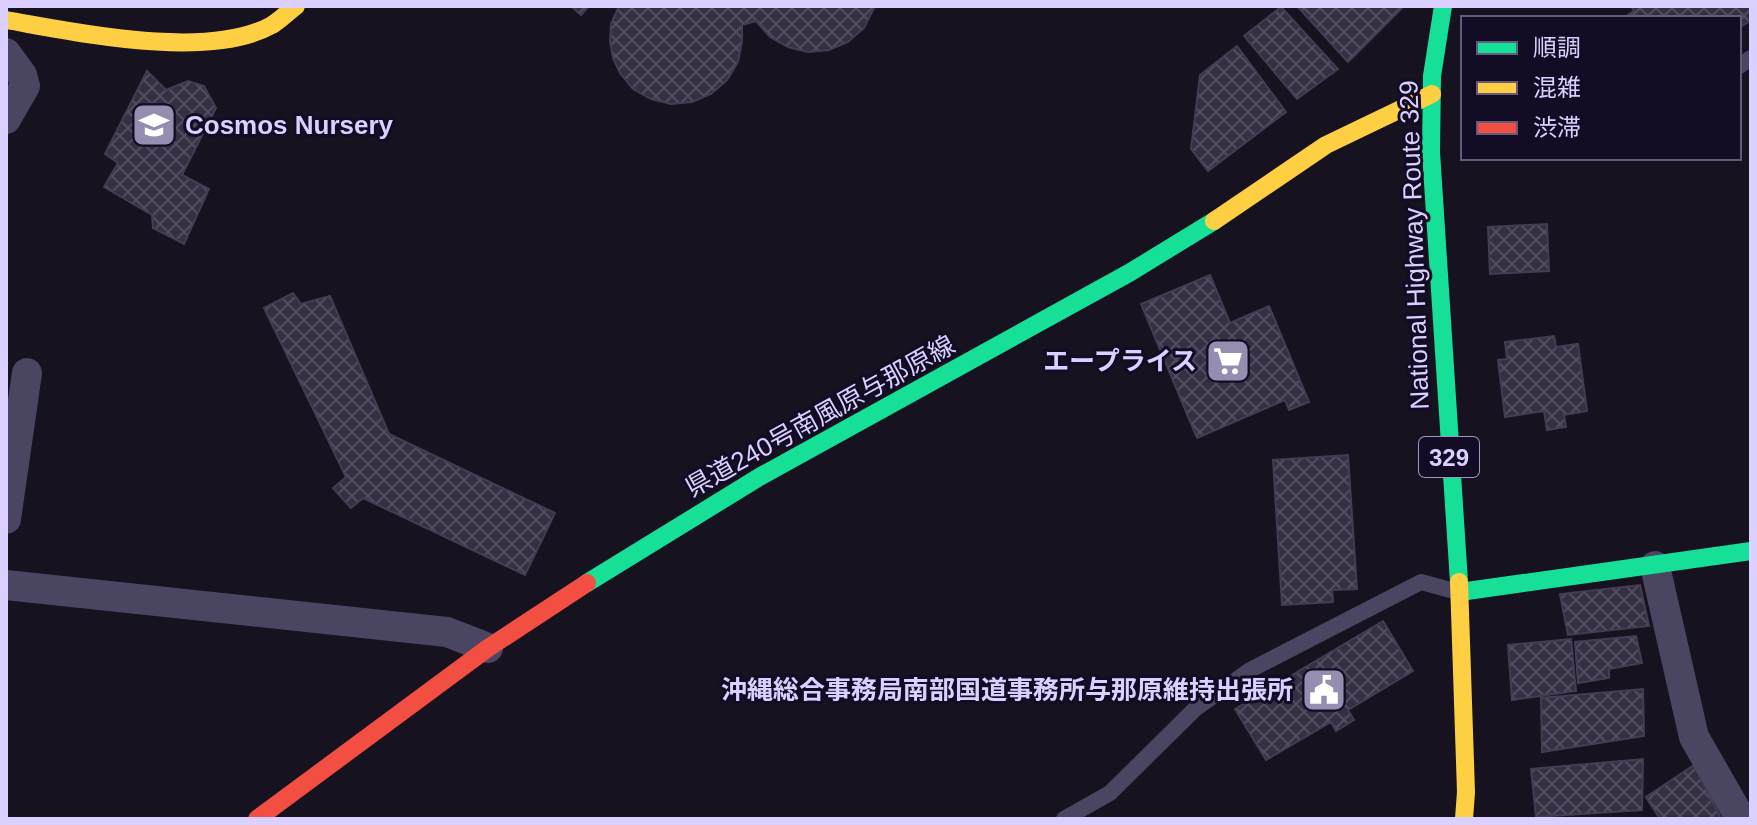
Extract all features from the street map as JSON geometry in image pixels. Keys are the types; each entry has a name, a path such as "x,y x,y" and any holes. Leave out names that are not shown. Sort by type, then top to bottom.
{"main road":[{"path":"6,20 129,39 215,41 242,37 265,28 296,6"},
{"name":"National Highway Route 329","path":"1443,6 1435,35 1433,174 1460,592 1466,792 1464,819"},
{"name":"県道240号南風原与那原線","path":"257,819 488,648 613,565 761,476 1129,273 1202,229 1326,145 1432,94"},
{"path":"1460,592 1751,551"}],"street":[{"path":"6,53 22,75 25,86 6,119"},
{"path":"6,519 27,373"},
{"path":"1655,566 1694,737 1741,819"},
{"path":"6,585 447,632 488,648"}],"lane":[{"path":"1064,819 1110,793 1195,709 1250,670 1421,582 1460,592"}],"building":[{"path":"571,6 589,6 581,15"},
{"path":"619,6 875,6 864,28 848,42 829,50 808,52 788,47 770,37 756,21 742,25 738,62 727,80 711,94 692,102 671,104 651,99 633,89 620,73 610,41 611,24"},
{"path":"1297,6 1404,6 1348,62"},
{"path":"1631,6 1751,6 1751,20 1741,27 1741,16 1628,16 1634,11"},
{"path":"1281,7 1338,69 1297,99 1244,36"},
{"path":"1237,46 1286,112 1208,171 1191,149 1200,75"},
{"path":"147,71 166,90 188,81 204,86 216,108 182,175 209,189 184,244 153,228 152,215 104,187 118,163 105,154"},
{"path":"1547,224 1549,271 1490,274 1488,227"},
{"name":"エープライス","path":"1210,275 1230,323 1269,306 1309,402 1289,410 1285,400 1197,438 1141,304"},
{"path":"293,293 301,304 330,296 389,434 555,513 525,575 363,498 351,508 333,488 346,477 264,308"},
{"path":"1554,336 1556,347 1578,344 1587,411 1564,415 1566,427 1547,430 1544,411 1505,417 1498,360 1507,359 1505,342"},
{"path":"1348,455 1357,589 1332,590 1333,602 1282,605 1273,460"},
{"path":"1640,585 1649,626 1568,635 1560,594"},
{"name":"沖縄総合事務局南部国道事務所与那原維持出張所","path":"1383,621 1413,671 1348,710 1354,720 1336,731 1331,722 1266,760 1235,709"},
{"path":"1636,636 1642,663 1609,669 1609,678 1578,683 1575,642"},
{"path":"1571,639 1576,691 1512,700 1508,645"},
{"path":"1643,689 1644,736 1542,752 1541,698"},
{"path":"1643,759 1642,810 1536,817 1531,769"},
{"path":"1694,765 1721,818 1660,819 1646,797"}],"traffic: fast":[{"path":"1443,6 1432,76 1431,152 1459,582"},
{"path":"587,583 761,476 1129,273 1214,221"},
{"path":"1460,592 1751,551"}],"traffic: slow":[{"path":"6,20 141,40 213,41 245,36 272,25 296,6"},
{"path":"1214,221 1326,145 1432,94"},
{"path":"1459,582 1466,792 1464,819"}],"traffic: jam":[{"path":"257,819 488,648 587,583"}],"place":[{"name":"Cosmos Nursery","path":"154,125"},
{"name":"エープライス","path":"1228,361"},
{"name":"沖縄総合事務局南部国道事務所与那原維持出張所","path":"1324,690"}]}
